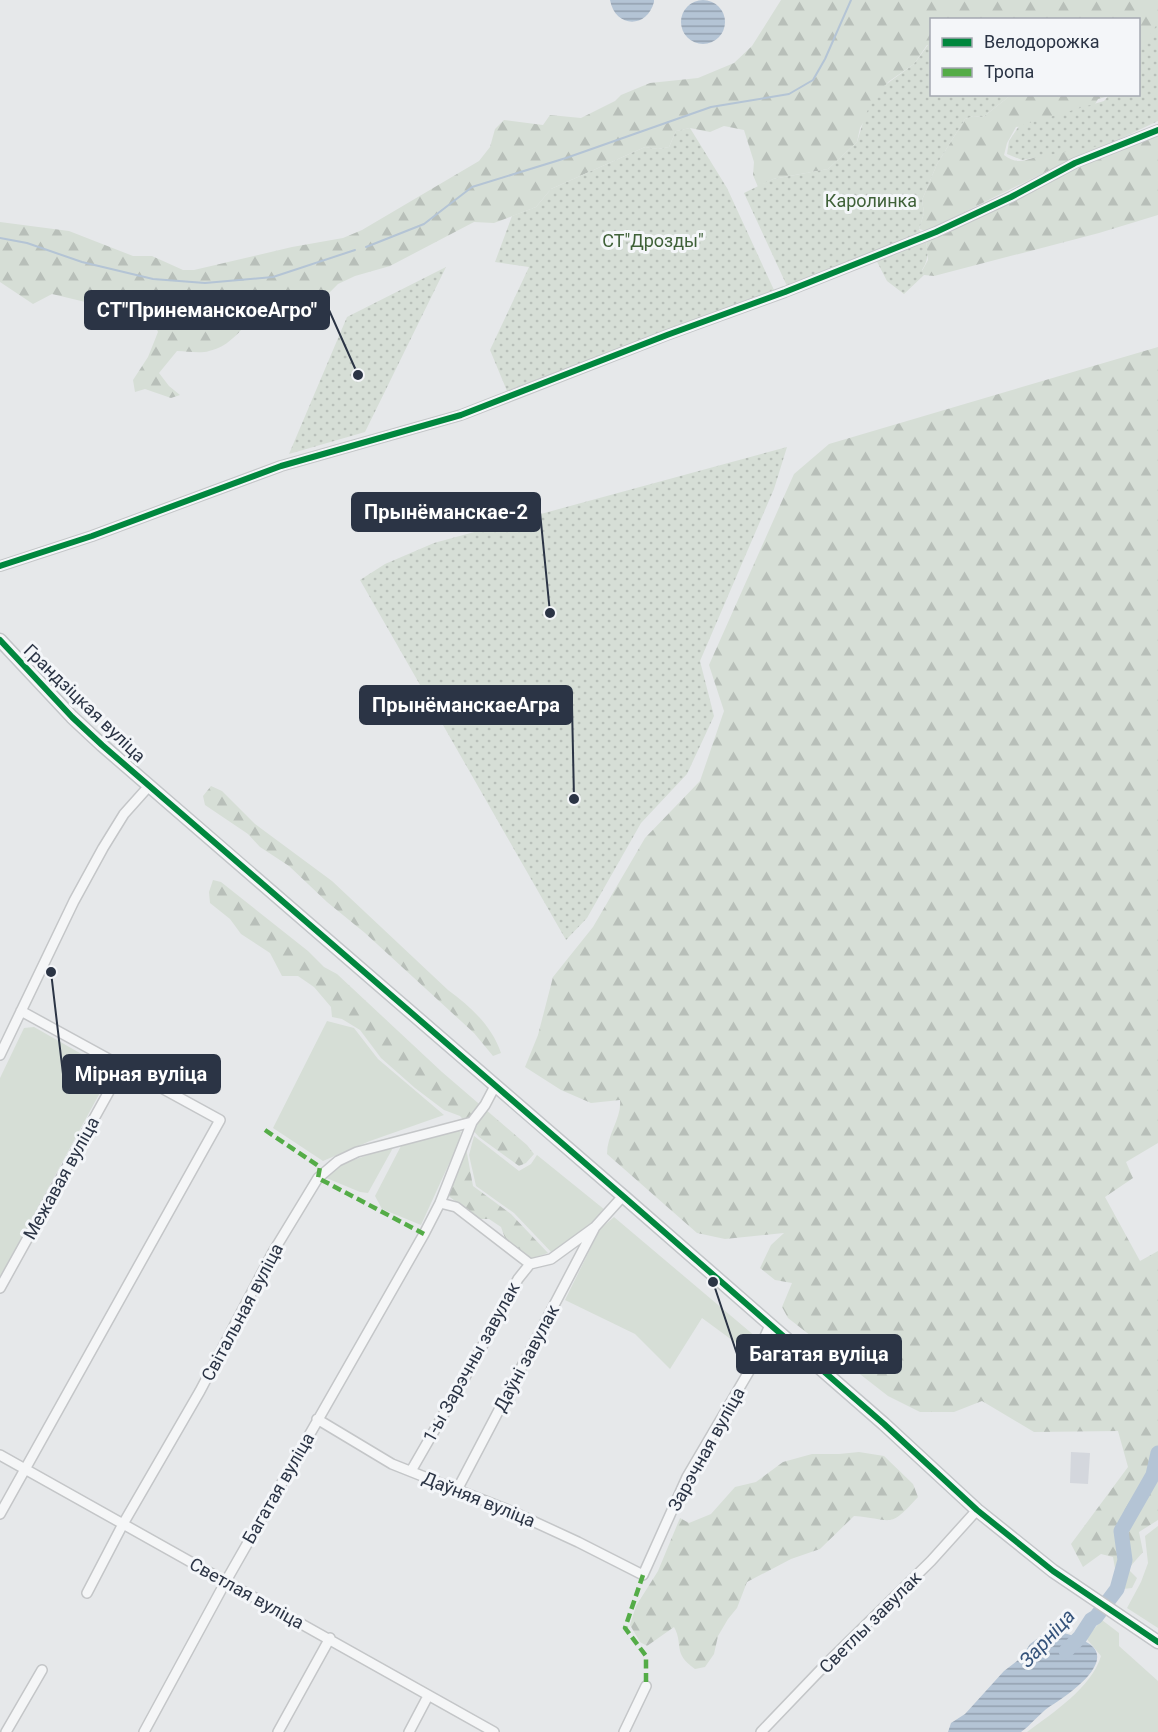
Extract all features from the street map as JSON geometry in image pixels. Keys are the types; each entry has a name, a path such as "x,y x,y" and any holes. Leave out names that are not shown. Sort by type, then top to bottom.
{"main road":[{"name":"Грандзіцкая вуліца","path":"0,640 72,717 149,786 884,1424 971,1518 1015,1542 1158,1642"}],"street":[{"path":"0,566 92,536 281,466 461,414 785,292 936,232 1011,197 1075,163 1158,130"},
{"path":"0,1055 74,902 103,848 124,814 149,786"},
{"path":"0,1514 220,1120 21,1011"},
{"name":"Межавая вуліца","path":"0,1288 122,1068"},
{"name":"Багатая вуліца","path":"144,1732 317,1419 418,1245 440,1203 472,1122 485,1105 495,1086"},
{"name":"Світальная вуліца","path":"87,1593 123,1524 201,1391 273,1252 318,1178 338,1161 357,1152 472,1122"},
{"name":"1-ы Зарэчны завулак","path":"411,1471 518,1279 530,1264 551,1259 595,1227 623,1196"},
{"path":"440,1203 456,1207 530,1264"},
{"name":"Даўні завулак","path":"457,1490 595,1227"},
{"name":"Зарэчная вуліца","path":"643,1575 687,1477 746,1376 770,1324"},
{"name":"Даўняя вуліца","path":"317,1419 392,1464 578,1542 643,1575"},
{"name":"Светлая вуліца","path":"0,1455 494,1732"},
{"name":"Светлы завулак","path":"761,1732 829,1661 931,1562 971,1518"},
{"path":"278,1732 330,1638"},
{"path":"6,1732 42,1670"},
{"path":"624,1732 646,1686"},
{"path":"409,1732 428,1696"}],"shaded area":[{"path":"1071,1452 1090,1453 1088,1484 1070,1483"}],"green space":[{"path":"781,0 1158,0 1158,29 1140,55 1140,18 930,18 930,45 927,45 914,64 888,82 860,128 857,142 828,169 773,179 758,187 753,175 754,162 744,130 724,126 710,132 690,128 676,131 669,147 658,149 645,147 551,189 536,207 494,223 474,222 390,266 355,276 338,284 325,297 317,317 302,323 295,317 299,300 289,293 272,291 237,335 219,348 205,352 177,351 159,373 180,395 171,398 145,389 135,392 133,380 148,357 158,332 152,318 52,294 33,304 0,282 0,222 69,231 133,256 152,256 183,270 194,270 292,247 343,238 362,230 479,161 490,147 495,129 504,120 543,125 550,115 581,118 615,101 621,95 650,83 698,78 734,63 752,46"},
{"path":"1158,23 1158,121 1109,144 1022,160 1007,154 1009,141 1019,126 1104,101 1108,96 1140,96 1140,50"},
{"name":"Каролинка","path":"930,45 930,96 1010,96 983,117 973,116 965,119 937,164 922,200 924,213 919,229 927,250 927,260 922,270 924,275 904,294 887,281 872,252 787,286 744,193 773,179 828,169 857,142 865,116 877,91 914,64"},
{"path":"1010,96 1109,96 1098,99 1091,111 1122,140 1084,153 926,231 919,229 924,213 922,200 937,164 965,119 973,116 983,117","holes":["1035,125 1047,152 1020,161 1009,159 1004,155 1007,143 1016,127"]},
{"name":"СТ\"Дрозды\"","path":"690,128 727,188 774,290 507,391 490,350 529,267 495,262 512,216 536,207 551,189 645,147 658,149 669,147 676,131"},
{"path":"1158,134 1158,215 1099,233 934,276 924,275 922,271 928,260 926,241 1071,171"},
{"path":"446,267 365,432 289,454 347,317"},
{"path":"1158,347 1158,1143 1126,1162 1133,1178 1105,1197 1140,1261 1158,1251 1158,1520 1139,1532 1143,1552 1128,1569 1137,1578 1132,1588 1123,1589 1117,1580 1113,1557 1101,1554 1083,1567 1071,1544 1128,1467 1118,1431 1034,1432 982,1401 954,1412 920,1412 888,1396 788,1318 782,1307 792,1283 775,1280 760,1268 771,1245 784,1233 725,1239 697,1233 607,1154 609,1140 619,1113 620,1100 591,1103 561,1090 525,1067 538,1035 553,977 593,927 645,838 700,781 724,711 709,665 794,474 829,444"},
{"path":"787,447 774,489 700,661 714,716 687,774 641,823 587,918 566,940 360,580 385,564 434,543"},
{"path":"211,786 222,791 255,824 332,881 448,990 473,1010 492,1034 501,1053 493,1056 474,1033 289,866 260,847 248,834 205,805 203,796"},
{"path":"213,880 221,882 308,951 324,967 337,974 442,1072 527,1145 534,1154 526,1163 519,1166 479,1137 460,1116 444,1110 415,1088 381,1058 360,1030 342,1019 332,1017 331,1007 314,987 298,976 282,976 270,953 241,934 230,919 210,903 209,892"},
{"path":"327,1021 354,1028 378,1059 444,1115 370,1141 323,1161 273,1128"},
{"path":"34,1027 108,1069 109,1076 0,1277 0,1078 24,1028"},
{"path":"456,1129 461,1132 458,1144 421,1225 382,1209 375,1196 402,1144"},
{"path":"474,1136 519,1171 531,1164 537,1155 605,1210 553,1254 514,1213 476,1186 469,1155"},
{"path":"394,1146 368,1193 324,1177 342,1164"},
{"path":"466,1148 473,1186 511,1214 548,1253 530,1259 505,1238 501,1227 489,1219 480,1219 447,1195"},
{"path":"614,1217 756,1337 751,1354 702,1318 670,1369 635,1334 565,1300 600,1229"},
{"path":"859,1452 884,1456 913,1484 918,1497 901,1514 890,1520 854,1516 820,1549 791,1559 747,1582 737,1608 718,1636 714,1654 705,1667 695,1669 683,1658 674,1627 647,1646 640,1642 630,1625 636,1606 658,1571 680,1518 689,1523 711,1514 735,1487 756,1482 783,1462 812,1454"},
{"path":"1158,1526 1158,1628 1127,1608 1148,1563 1145,1536"},
{"path":"1102,1620 1119,1633 1119,1646 1158,1681 1158,1732 1027,1732 1070,1699 1089,1679 1101,1656 1086,1638"}],"water":[{"path":"610,0 654,0 654,2 645,17 631,22 618,16"},
{"path":"703,0 712,1 719,6 724,13 724,31 719,38 712,43 703,44 694,43 687,38 682,31 681,22 682,13 687,6 694,1"},
{"path":"1048,1631 1074,1636 1088,1643 1096,1651 1097,1660 1085,1679 1021,1732 948,1732 951,1723 965,1714 1004,1671 1021,1658 1030,1644"}],"waterway":[{"path":"366,247 424,224 472,187 566,158 711,107 789,94 813,80 825,59 851,0"},
{"path":"0,238 27,243 82,262 153,279 205,283 273,277 355,250"},
{"name":"Зарніца","path":"1066,1651 1080,1637 1117,1589 1125,1560 1121,1531 1153,1475 1158,1453"}],"marked path":[{"path":"265,1130 320,1167 318,1178 424,1234"},
{"path":"643,1575 625,1628 646,1656 646,1686"}],"cycle path":[{"path":"0,566 92,536 281,466 461,415 936,232 1011,197 1075,163 1158,130"},
{"path":"0,640 72,717 102,745 884,1424 977,1510 1053,1571 1158,1642"}],"place":[{"name":"СТ\"ПринеманскоеАгро\"","path":"358,375"},
{"name":"Прынёманскае-2","path":"550,613"},
{"name":"ПрынёманскаеАгра","path":"574,799"},
{"name":"Мірная вуліца","path":"51,972"},
{"name":"Багатая вуліца","path":"713,1282"}]}
